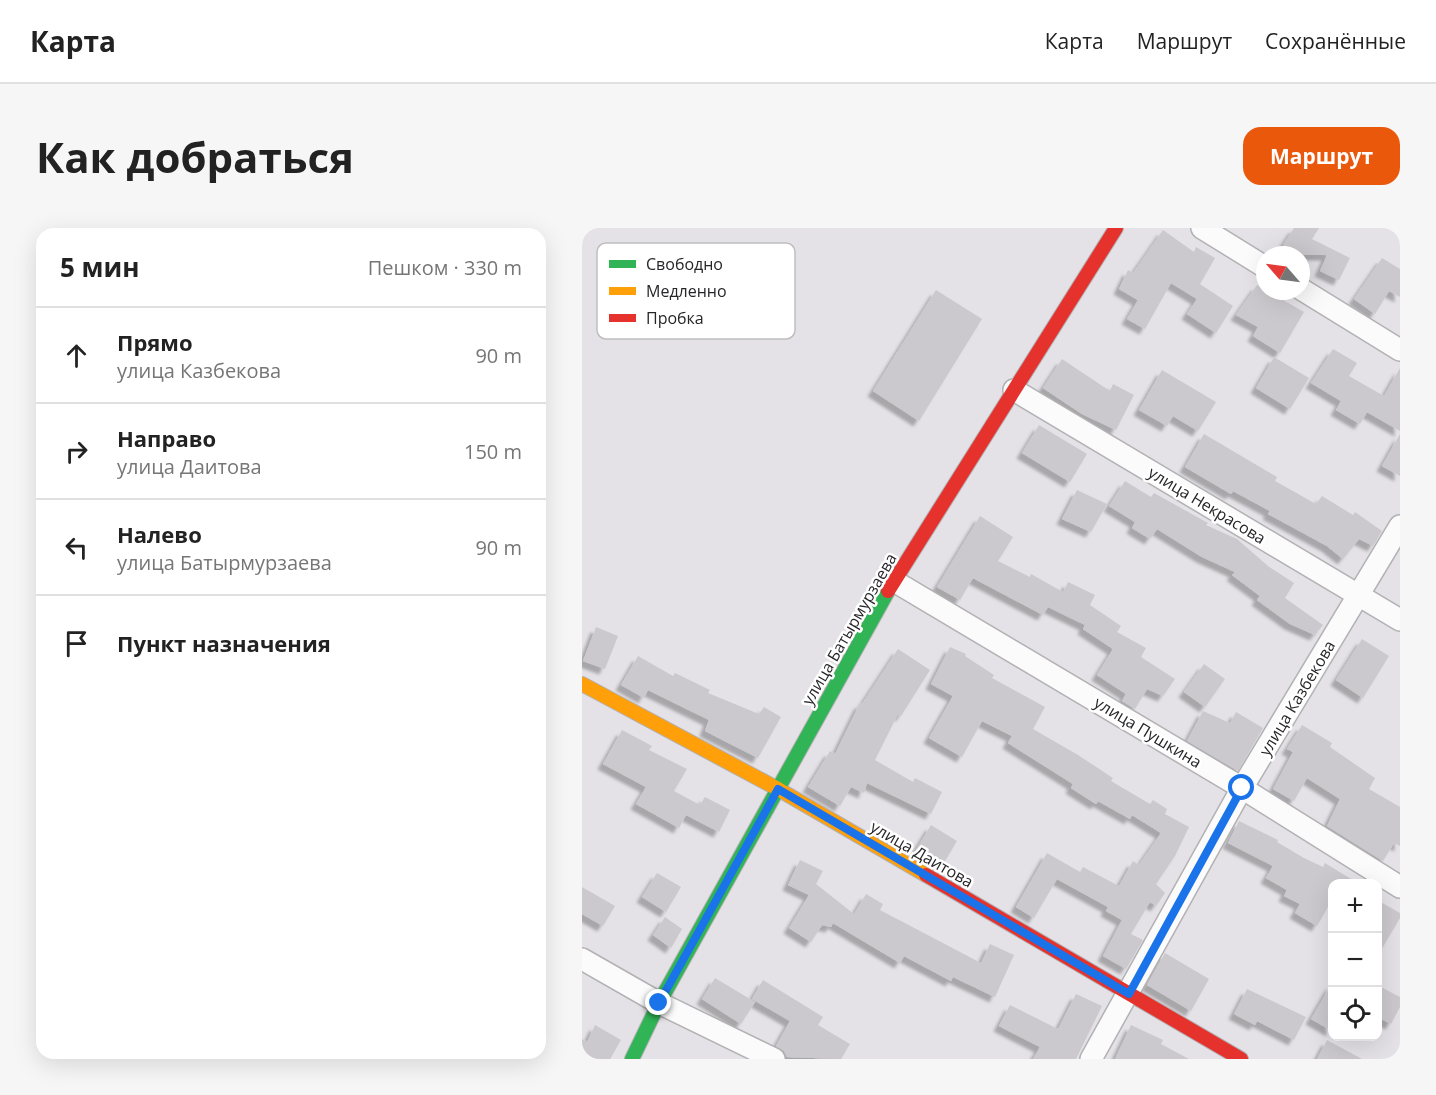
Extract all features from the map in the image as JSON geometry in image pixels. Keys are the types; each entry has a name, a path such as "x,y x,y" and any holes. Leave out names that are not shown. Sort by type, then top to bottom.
{"street":[{"name":"улица Батырмурзаева","path":"632,1059 659,1003 894,581 1116,228"},
{"path":"1202,228 1256,261"},
{"path":"1310,295 1400,350"},
{"name":"улица Некрасова","path":"1014,390 1400,620"},
{"name":"улица Казбекова","path":"1091,1059 1242,788 1400,526"},
{"name":"улица Пушкина","path":"894,581 1242,788 1400,887"},
{"name":"улица Даитова","path":"582,684 778,789 1241,1059"},
{"path":"582,959 659,1003 774,1059"}],"building":[{"path":"1294,228 1319,228 1312,239 1350,258 1339,280 1320,271 1327,255 1310,255 1310,246 1283,245"},
{"path":"1163,230 1194,252 1196,247 1215,258 1200,284 1233,306 1216,333 1187,314 1197,299 1171,283 1145,329 1127,319 1138,300 1119,289 1128,270 1133,273"},
{"path":"1382,258 1400,269 1400,297 1389,291 1375,314 1354,299"},
{"path":"1256,286 1256,300 1283,300 1304,312 1280,353 1253,336 1258,327 1236,315"},
{"path":"936,290 982,319 919,421 873,391"},
{"path":"1333,349 1357,363 1349,376 1384,396 1400,368 1400,431 1367,412 1360,424 1336,410 1341,401 1311,383"},
{"path":"1274,357 1309,378 1290,409 1256,388"},
{"path":"1062,359 1110,391 1113,384 1134,395 1116,430 1082,414 1043,388"},
{"path":"1162,370 1216,402 1198,431 1173,416 1167,426 1139,410"},
{"path":"1039,425 1087,454 1070,482 1022,453"},
{"path":"1204,434 1277,477 1275,481 1316,504 1322,496 1353,515 1355,512 1382,531 1373,546 1359,539 1343,559 1327,546 1268,514 1270,511 1233,491 1231,494 1185,467"},
{"path":"1400,434 1400,476 1382,466"},
{"path":"1125,481 1151,497 1154,493 1208,523 1206,525 1237,539 1268,566 1294,583 1285,598 1323,625 1315,635 1290,624 1257,600 1260,596 1232,575 1235,572 1202,557 1157,529 1150,539 1132,528 1135,522 1109,506"},
{"path":"1077,490 1107,504 1091,532 1062,519"},
{"path":"980,516 1013,537 998,561 1030,577 1031,574 1063,592 1068,582 1095,595 1090,605 1121,626 1117,632 1146,648 1141,657 1175,679 1163,696 1147,689 1135,709 1122,701 1126,694 1097,675 1113,649 1083,629 1085,625 1048,607 1043,615 973,578 960,600 937,587"},
{"path":"596,627 618,636 605,669 583,661"},
{"path":"1362,639 1389,656 1363,698 1336,680"},
{"path":"950,647 966,654 965,656 994,675 992,678 1045,707 1033,729 1113,778 1111,781 1150,804 1153,800 1167,809 1165,814 1189,827 1175,856 1156,884 1165,893 1156,906 1150,902 1131,934 1143,940 1126,969 1103,956 1122,920 1106,911 1108,907 1057,879 1034,918 1016,907 1047,853 1080,872 1083,867 1119,886 1133,861 1139,865 1161,833 1132,815 1130,819 1098,801 1096,804 1071,788 1073,784 1008,743 1012,736 982,721 962,757 929,738 953,696 931,684"},
{"path":"898,649 930,670 901,716 898,714 875,760 913,782 915,778 942,792 931,814 867,783 864,793 851,787 840,806 808,787 830,751 835,754 860,703 862,704"},
{"path":"638,656 673,676 675,673 710,690 708,693 759,714 764,707 781,717 758,758 705,731 709,720 648,690 644,698 621,685"},
{"path":"1204,664 1225,679 1205,707 1184,692"},
{"path":"1203,711 1230,723 1236,712 1263,728 1238,771 1187,741"},
{"path":"1302,725 1332,743 1330,747 1375,778 1369,789 1400,807 1400,846 1394,843 1383,861 1327,826 1340,799 1307,778 1294,801 1273,789 1293,752 1287,749"},
{"path":"622,730 652,746 649,750 687,769 674,791 700,805 705,797 730,810 719,832 686,815 679,828 636,804 646,787 603,764"},
{"path":"1239,821 1278,840 1277,842 1304,858 1323,867 1325,863 1351,879 1328,879 1328,907 1317,926 1295,913 1300,904 1284,896 1287,890 1266,878 1273,866 1228,843"},
{"path":"931,825 957,841 942,866 916,850"},
{"path":"800,860 823,871 816,884 854,914 866,894 883,904 880,910 981,963 990,944 1014,955 995,997 953,977 951,981 904,956 900,963 833,923 831,927 822,925 811,942 789,928 809,895 788,885"},
{"path":"657,873 681,887 666,912 642,897"},
{"path":"582,887 615,906 603,926 582,914"},
{"path":"1382,903 1400,913 1400,918 1382,949"},
{"path":"665,917 682,929 671,948 653,935"},
{"path":"1165,953 1209,979 1191,1011 1147,985"},
{"path":"715,978 755,1002 741,1024 702,999"},
{"path":"763,980 823,1017 818,1025 850,1044 841,1059 787,1057 784,1051 776,1046 790,1021 752,999"},
{"path":"1382,988 1400,997 1400,1007 1391,1024 1382,1020"},
{"path":"1247,989 1306,1017 1294,1040 1257,1021 1255,1025 1234,1014"},
{"path":"1328,990 1328,1029 1311,1019"},
{"path":"1076,994 1102,1006 1076,1059 1033,1059 1040,1047 999,1026 1010,1005 1058,1029"},
{"path":"595,1025 621,1040 610,1059 582,1059 582,1039 587,1042"},
{"path":"1131,1025 1163,1040 1161,1044 1189,1059 1115,1059"},
{"path":"1327,1040 1362,1059 1317,1059"}],"traffic: fast":[{"path":"632,1059 659,1003 888,591"}],"traffic: slow":[{"path":"582,684 778,789 926,875"}],"traffic: jam":[{"path":"888,591 1116,228"},
{"path":"926,875 1241,1059"}],"route":[{"path":"659,1003 778,789 1129,994 1242,788"}]}
